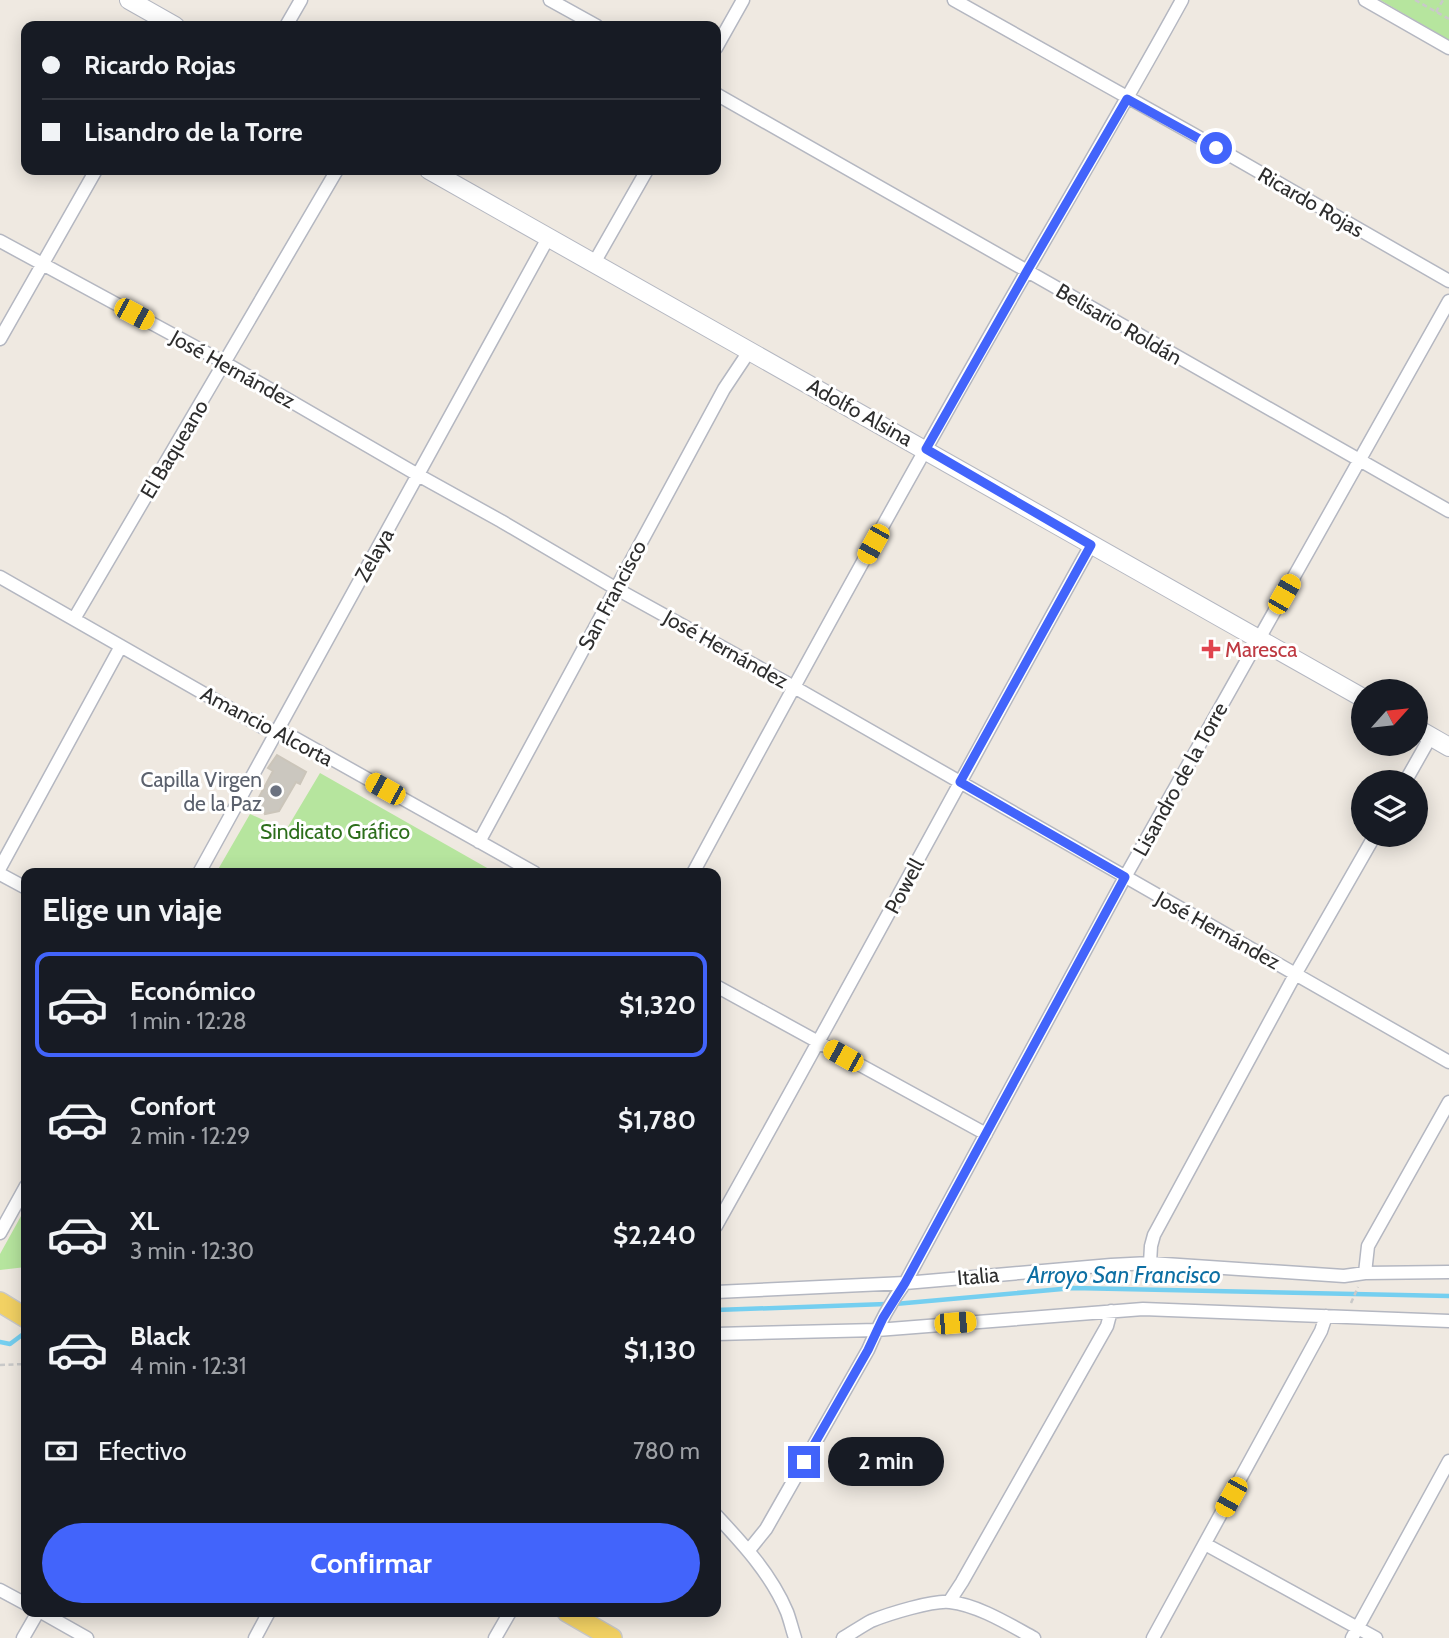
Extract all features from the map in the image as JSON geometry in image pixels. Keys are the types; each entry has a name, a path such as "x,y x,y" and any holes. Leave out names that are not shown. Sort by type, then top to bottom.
{"main road":[{"path":"0,1302 21,1315"},
{"path":"575,1617 612,1638"}],"street":[{"path":"129,0 166,21"},
{"path":"289,21 301,0"},
{"path":"550,0 588,21"},
{"path":"721,39 743,0"},
{"name":"Ricardo Rojas","path":"954,0 1449,282"},
{"path":"696,868 926,449 1182,0"},
{"path":"1365,0 1449,48"},
{"name":"Belisario Roldán","path":"721,97 1449,511"},
{"path":"0,340 93,175"},
{"name":"El Baqueano","path":"74,619 334,175"},
{"name":"Adolfo Alsina","path":"438,175 1351,691"},
{"path":"594,263 644,175"},
{"name":"Zelaya","path":"202,868 548,238"},
{"name":"José Hernández","path":"0,241 225,363 1449,1062"},
{"name":"Lisandro de la Torre","path":"749,1550 766,1529 868,1350 1125,877 1449,301"},
{"name":"San Francisco","path":"479,842 724,389 750,350"},
{"name":"Powell","path":"721,1217 1091,545"},
{"name":"Amancio Alcorta","path":"0,577 264,728 291,736 526,868"},
{"path":"0,868 121,646"},
{"path":"1428,735 1449,747"},
{"path":"1150,1263 1154,1235 1296,973 1368,847"},
{"path":"0,874 21,885"},
{"path":"721,989 986,1133"},
{"path":"1362,1278 1368,1246 1449,1101"},
{"path":"0,1233 21,1195"},
{"name":"Italia","path":"721,1292 905,1283 1150,1263 1362,1278 1449,1272"},
{"path":"721,1334 1143,1309 1449,1321"},
{"path":"949,1602 1100,1339 1111,1311"},
{"path":"1153,1638 1321,1331 1326,1316"},
{"path":"1355,1633 1449,1461"},
{"path":"721,1520 749,1550 773,1586 787,1613 794,1638"},
{"path":"1205,1544 1355,1633 1376,1638"},
{"path":"0,1590 21,1601"},
{"path":"844,1638 870,1622 899,1611 949,1602 973,1608 1034,1638"},
{"path":"23,1638 36,1617"},
{"path":"48,1617 87,1638"},
{"path":"255,1638 266,1617"},
{"path":"495,1638 507,1617"}],"path":[{"path":"1415,0 1449,19"},
{"path":"1436,12 1443,0"},
{"path":"1348,1309 1362,1278"},
{"path":"0,1365 21,1364"}],"green space":[{"path":"1380,0 1449,0 1449,40"},
{"name":"Sindicato Gráfico","path":"320,773 487,868 219,868 250,814 286,830"},
{"path":"21,1216 21,1268 0,1270 0,1254"}],"building":[{"name":"Capilla Virgen de la Paz","path":"277,755 306,772 300,784 296,782 279,811 265,814 258,799 273,771 268,768"}],"waterway":[{"name":"Arroyo San Francisco","path":"895,1304 1073,1288 1449,1296"},
{"name":"Arroyo San Francisco","path":"721,1310 886,1304"},
{"name":"Arroyo San Francisco","path":"0,1342 10,1344 21,1336"}],"place":[{"name":"Maresca","path":"1211,649"},
{"name":"Capilla Virgen de la Paz","path":"276,791"}],"route":[{"path":"804,1462 905,1283 1125,877 960,782 1091,545 926,449 1127,99 1216,148"}]}
